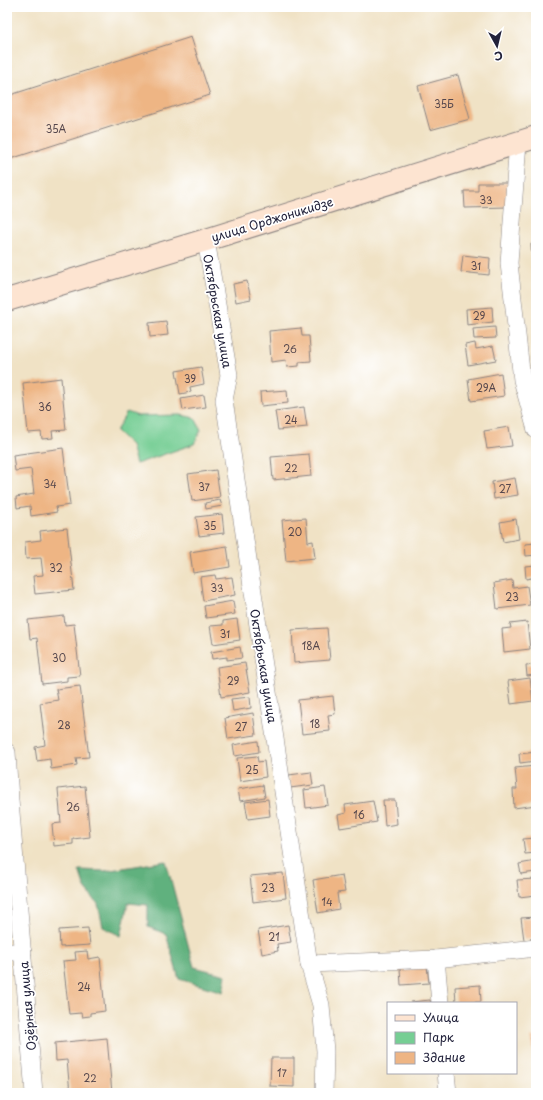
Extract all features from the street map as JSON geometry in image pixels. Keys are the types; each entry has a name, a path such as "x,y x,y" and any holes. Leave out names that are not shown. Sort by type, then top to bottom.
{"main road":[{"name":"улица Орджоникидзе","path":"7,300 527,140"}],"street":[{"path":"527,140 509,263 522,380 536,430"},
{"name":"Октябрьская улица","path":"206,240 229,375 224,400 309,964 321,1005 325,1051 324,1093"},
{"name":"Озёрная улица","path":"7,752 15,952 34,1093"},
{"path":"309,964 436,959 536,948"},
{"path":"436,959 440,1002"},
{"path":"446,1074 448,1093"}],"green space":[{"path":"127,412 138,416 181,415 195,418 201,430 194,444 136,464 131,445 116,431"},
{"path":"166,861 194,967 226,975 223,992 179,979 166,934 148,927 148,905 128,903 121,936 103,927 98,904 85,888 79,870 105,871"}],"building":[{"path":"191,37 210,95 7,160 7,96"},
{"path":"458,75 470,119 430,130 418,86"},
{"path":"478,183 507,183 508,207 465,208 464,191 478,191"},
{"path":"531,244 536,244 536,261 532,261"},
{"path":"463,255 490,258 489,275 461,272"},
{"path":"247,281 251,299 236,302 233,284"},
{"path":"492,307 493,322 467,325 466,309"},
{"path":"166,321 168,335 150,337 149,323"},
{"path":"495,327 496,338 474,339 473,329"},
{"path":"301,328 302,336 309,336 311,361 299,362 299,366 287,367 286,360 271,362 269,331"},
{"path":"475,343 476,349 493,346 496,360 468,365 465,345"},
{"path":"201,367 204,384 190,387 191,392 180,394 176,371"},
{"path":"501,373 504,396 471,401 468,379"},
{"path":"61,378 66,430 52,431 53,438 42,439 41,432 28,433 23,383"},
{"path":"287,390 288,403 261,406 260,392"},
{"path":"204,395 206,407 183,410 181,399"},
{"path":"304,407 307,427 278,430 275,411"},
{"path":"509,427 512,446 487,449 484,431"},
{"path":"63,448 70,505 56,507 57,512 31,516 30,506 17,508 16,497 34,494 31,469 15,471 13,455"},
{"path":"309,454 311,476 273,480 271,457"},
{"path":"216,470 220,497 192,501 188,474"},
{"path":"515,478 518,495 494,499 492,482"},
{"path":"220,500 222,506 206,509 205,503"},
{"path":"222,514 224,533 199,536 196,517"},
{"path":"306,518 308,542 313,541 315,558 286,561 282,520"},
{"path":"516,519 519,539 503,542 500,522"},
{"path":"67,528 74,590 35,594 33,576 43,575 41,558 26,559 25,542 41,540 40,531"},
{"path":"536,543 536,555 526,556 525,544"},
{"path":"227,546 230,567 193,573 190,552"},
{"path":"536,565 536,577 526,579 525,566"},
{"path":"215,575 216,579 232,577 235,595 203,601 200,577"},
{"path":"512,580 513,588 527,586 530,605 497,609 494,583"},
{"path":"233,601 235,614 206,618 204,606"},
{"path":"64,616 65,625 74,624 80,676 67,677 67,681 42,684 37,638 30,639 28,620"},
{"path":"237,619 240,640 213,644 210,626 223,625 223,621"},
{"path":"527,622 530,649 504,652 502,629 511,628 510,624"},
{"path":"327,628 330,660 294,663 292,630"},
{"path":"240,647 242,658 227,660 227,657 212,659 211,652"},
{"path":"245,663 250,692 221,697 217,667"},
{"path":"536,664 536,675 527,676 526,665"},
{"path":"530,678 533,701 511,704 508,681"},
{"path":"80,686 89,757 76,758 77,765 51,769 50,759 37,761 35,747 45,745 40,703 58,700 56,689"},
{"path":"333,696 335,714 328,715 330,731 302,734 298,700"},
{"path":"250,697 251,708 233,711 231,699"},
{"path":"253,713 256,735 228,739 225,718"},
{"path":"258,741 259,752 235,756 233,745"},
{"path":"536,752 536,761 520,763 519,754"},
{"path":"257,756 258,762 264,761 266,777 240,781 237,758"},
{"path":"536,766 536,805 514,808 513,789 517,789 515,768"},
{"path":"311,772 313,785 290,788 289,775"},
{"path":"263,785 265,797 240,801 238,789"},
{"path":"85,786 90,837 73,839 73,844 54,846 52,824 61,823 58,789"},
{"path":"325,787 328,805 306,808 304,790"},
{"path":"268,799 270,816 248,819 245,802"},
{"path":"383,800 395,800 397,824 385,826"},
{"path":"373,801 377,822 340,828 338,815 346,813 345,805"},
{"path":"536,838 536,853 525,854 523,839"},
{"path":"536,861 536,872 521,874 519,864"},
{"path":"283,873 286,898 253,902 250,876"},
{"path":"342,875 345,892 337,893 339,909 318,913 313,880"},
{"path":"536,879 536,895 519,897 517,880"},
{"path":"536,917 536,938 524,940 521,918"},
{"path":"288,925 291,942 277,944 278,951 262,954 258,930"},
{"path":"88,928 90,945 60,947 59,930"},
{"path":"87,951 88,959 100,957 105,1011 90,1013 90,1016 82,1017 81,1013 69,1014 63,961 76,960 75,952"},
{"path":"427,966 429,983 401,985 400,968"},
{"path":"480,985 481,1002 456,1002 455,987"},
{"path":"430,1000 431,1002 411,1002"},
{"path":"531,1037 536,1037 536,1054 534,1054"},
{"path":"107,1038 112,1093 70,1093 67,1060 56,1061 55,1043"},
{"path":"271,1058 294,1058 294,1087 270,1086"}]}
